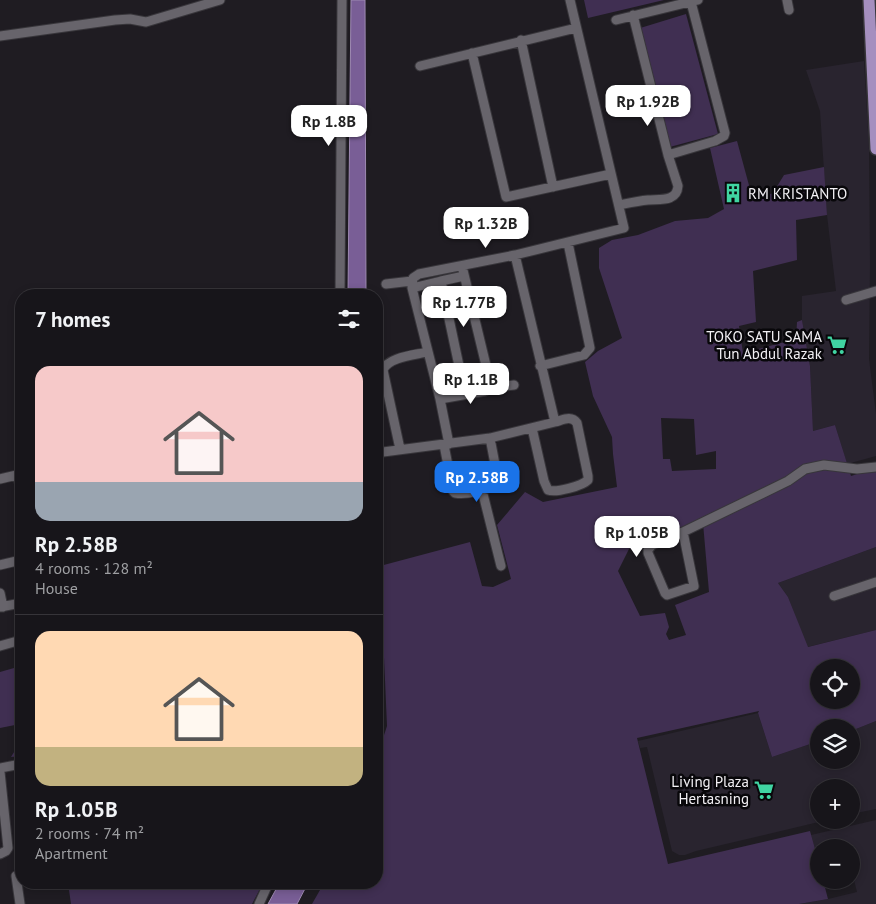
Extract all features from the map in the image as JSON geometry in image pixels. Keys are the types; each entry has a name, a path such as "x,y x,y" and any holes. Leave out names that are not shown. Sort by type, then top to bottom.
{"main road":[{"path":"869,0 876,109 876,148"}],"street":[{"path":"0,36 115,20 130,19 146,22 220,0"},
{"path":"340,289 342,0"},
{"path":"386,284 441,281 463,271 514,255 624,228 570,0"},
{"path":"787,0 789,10"},
{"path":"616,20 694,1 725,133 724,136 715,141 668,155"},
{"path":"619,205 650,200 666,200 678,190 633,15"},
{"path":"420,66 576,28"},
{"path":"521,40 553,187"},
{"path":"472,53 506,197"},
{"path":"497,199 611,174"},
{"path":"540,366 584,355 590,348 568,243"},
{"path":"514,255 555,422"},
{"path":"463,271 419,274 412,284 427,352 440,399 455,493 482,490 494,486 498,480 490,438"},
{"path":"463,271 490,388"},
{"path":"441,281 465,394"},
{"path":"846,300 876,291"},
{"path":"400,449 383,370 393,361 427,352"},
{"path":"440,399 490,388 514,385"},
{"path":"383,452 490,438 570,418 577,423 588,480 584,484 554,492 548,490 544,481 532,428"},
{"path":"683,532 694,586 667,595 648,553 652,545 788,481 805,469 824,466 876,467"},
{"path":"0,479 15,475"},
{"path":"482,490 501,566"},
{"path":"0,565 15,561"},
{"path":"834,596 876,582"},
{"path":"0,593 2,607 15,604"},
{"path":"0,646 15,642"},
{"path":"0,768 15,765"},
{"path":"0,772 2,819 8,848 0,854"},
{"path":"18,889 20,904"},
{"path":"258,904 266,889"}],"shaded area":[{"path":"351,0 365,0 366,289 348,289"},
{"path":"584,0 664,0 588,18"},
{"path":"686,14 718,134 666,148 637,29"},
{"path":"864,61 869,149 869,359 876,414 876,456 847,464 835,425 813,431 810,366 802,320 802,296 836,291 827,215 820,111 806,70"},
{"path":"737,141 753,200 773,193 784,175 824,167 827,215 796,220 797,260 753,271 756,322 739,326 743,353 796,339 797,322 802,320 810,366 813,431 835,425 851,476 876,468 876,547 778,583 788,597 808,647 876,630 876,721 860,727 860,719 810,719 810,744 772,757 758,713 759,711 637,738 668,864 810,831 812,839 810,839 810,889 825,889 828,899 799,904 312,904 321,889 383,889 383,738 387,726 383,635 383,565 470,542 482,586 493,587 511,579 497,525 525,492 543,502 617,487 612,437 593,396 585,362 598,351 622,338 599,268 599,248 612,240 638,235 675,221 708,218 724,209 710,148","holes":["661,418 694,419 696,455 716,451 716,469 672,471 670,459 663,459","703,523 709,592 675,605 686,635 669,640 666,634 669,627 665,613 640,616 618,571 629,549"]},
{"path":"876,547 876,630 807,647 788,597 778,583"},
{"path":"15,668 15,725 0,728 0,672"},
{"name":"Living Plaza Hertasning","path":"758,713 772,757 810,744 810,769 860,769 860,727 876,721 876,809 860,812 860,779 810,779 810,824 679,855 672,851 647,747 640,748 638,741"},
{"path":"876,820 876,904 799,904 857,892 856,889 860,889 860,839 812,839 811,835 837,829 860,829 860,824"},
{"path":"69,889 260,889 252,904 71,904"},
{"path":"276,889 305,889 297,904 268,904"}],"place":[{"name":"RM KRISTANTO","path":"733,193"},
{"name":"TOKO SATU SAMA Tun Abdul Razak","path":"837,345"},
{"name":"Living Plaza Hertasning","path":"764,790"}]}
